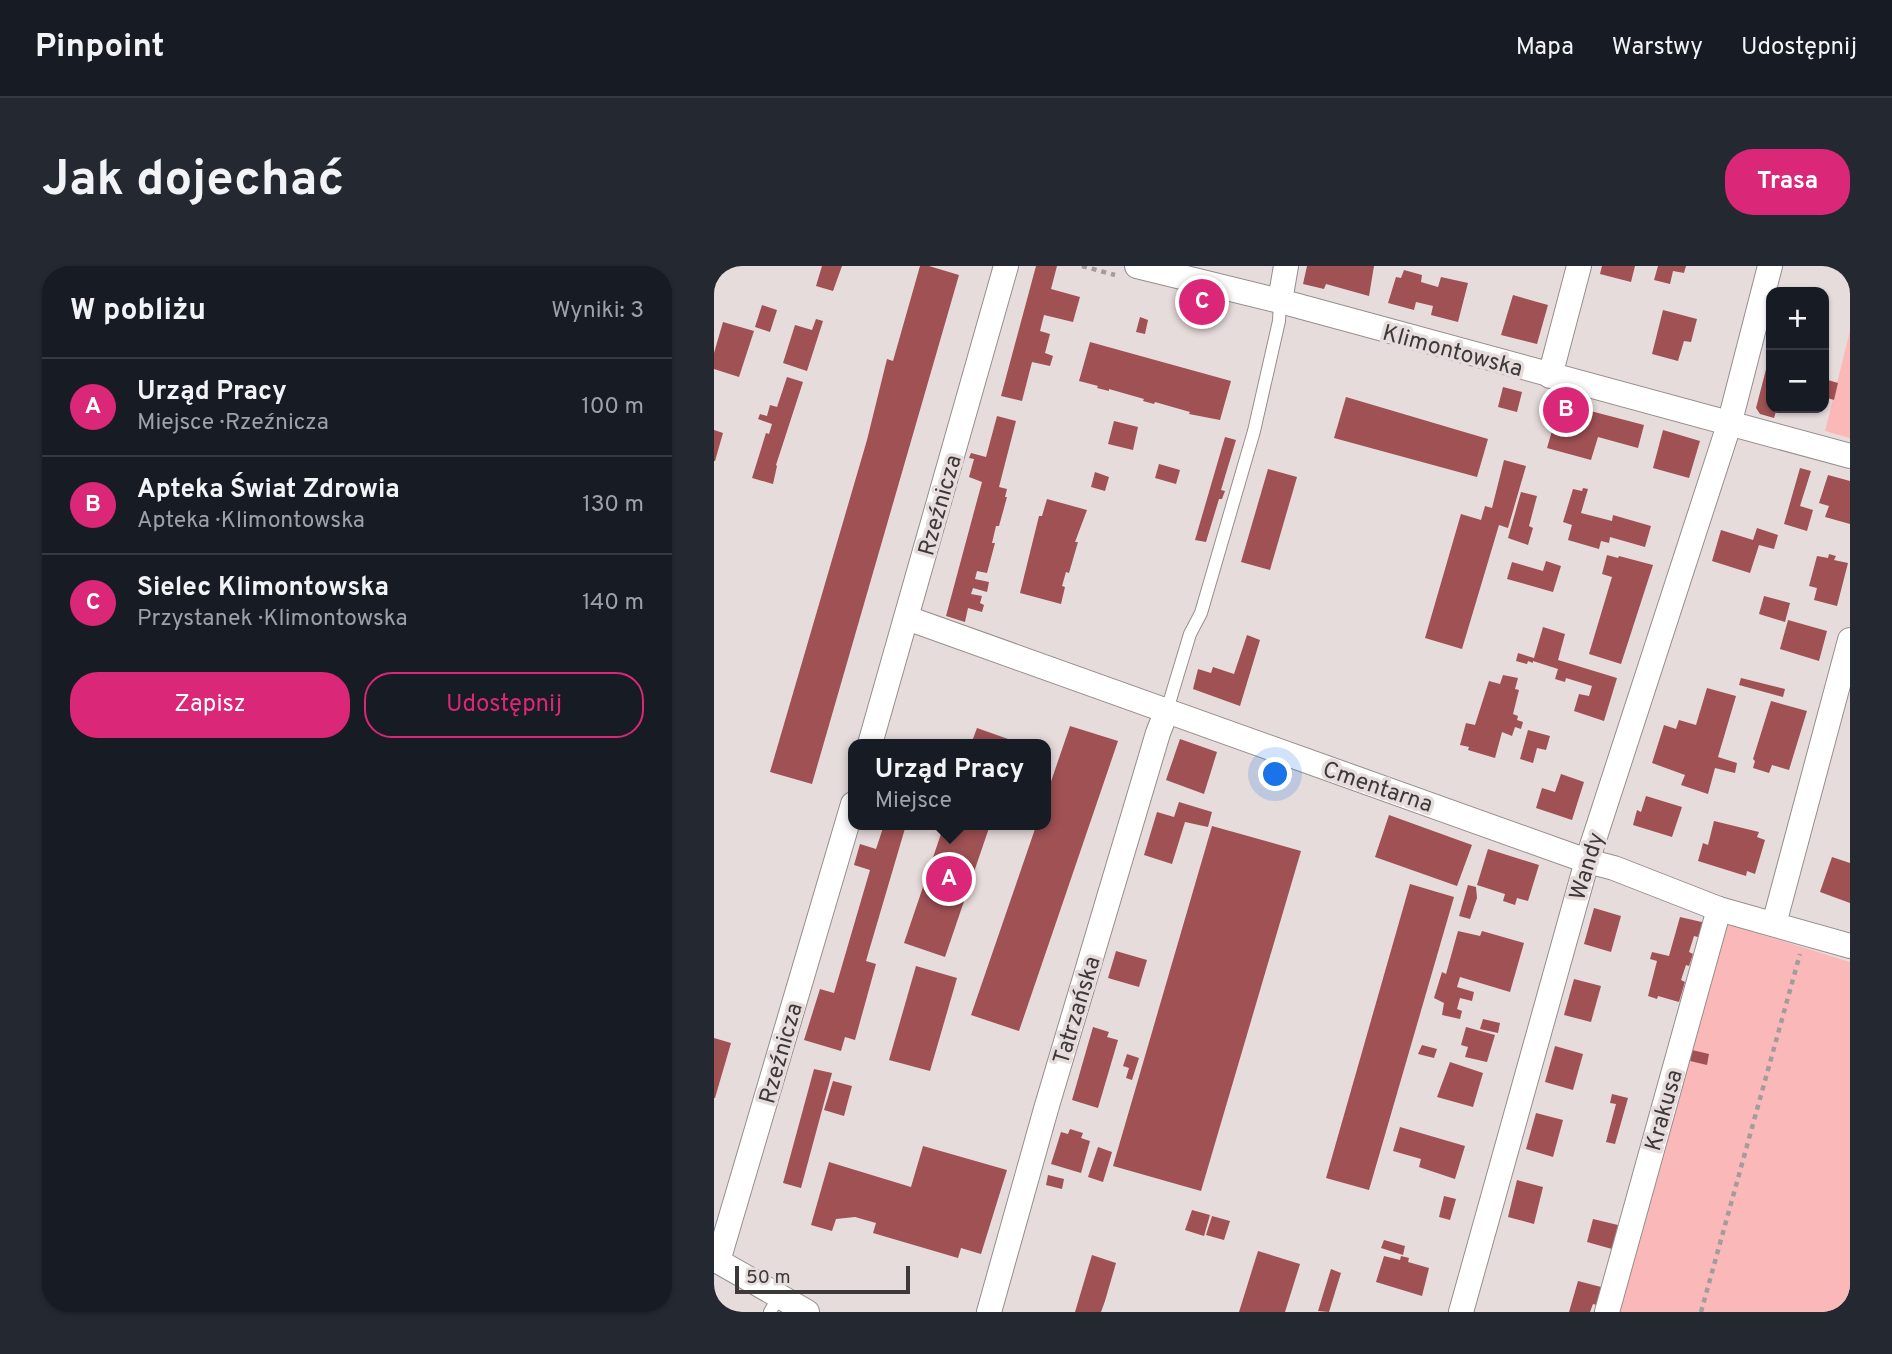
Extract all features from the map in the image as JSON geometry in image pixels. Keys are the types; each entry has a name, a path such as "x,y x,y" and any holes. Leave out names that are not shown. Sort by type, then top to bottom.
{"street":[{"name":"Rzeźnicza","path":"871,739 1006,266"},
{"name":"Klimontowska","path":"1138,266 1850,456"},
{"path":"1280,302 1286,266"},
{"path":"1550,376 1579,266"},
{"name":"Wandy","path":"1461,1312 1587,860 1729,425 1770,266"},
{"name":"Cmentarna","path":"907,618 1614,868 1719,909 1850,946"},
{"path":"1774,924 1850,640"},
{"name":"Tatrzańska","path":"989,1312 1046,1109 1167,710"},
{"name":"Rzeźnicza","path":"716,1260 848,821"},
{"name":"Krakusa","path":"1607,1312 1719,909"},
{"path":"716,1260 774,1304 807,1312"}],"lane":[{"path":"1167,710 1190,634 1201,613 1254,431 1279,321 1280,302"}],"path":[{"path":"1701,1312 1802,947"}],"shaded area":[{"path":"1850,331 1850,438 1825,431"},
{"path":"1728,924 1850,962 1850,1312 1614,1312 1719,935"}],"building":[{"path":"822,266 842,266 833,291 816,286"},
{"path":"920,266 959,275 812,784 770,772 867,440 887,359 893,361"},
{"path":"1036,266 1057,266 1051,289 1080,297 1073,322 1044,315 1040,331 1050,334 1045,353 1053,356 1050,366 1032,362 1022,401 1001,396"},
{"path":"1307,266 1374,266 1369,296 1326,284 1324,289 1303,284"},
{"path":"1602,266 1635,266 1631,282 1600,274"},
{"path":"1658,266 1686,266 1684,273 1673,271 1670,284 1654,280"},
{"path":"1404,270 1422,275 1421,282 1438,287 1441,277 1468,283 1458,322 1431,315 1433,306 1416,302 1414,310 1388,303 1396,277 1401,278"},
{"path":"1513,295 1548,305 1537,344 1501,335"},
{"path":"762,305 777,310 770,332 755,327"},
{"path":"1663,310 1697,319 1691,342 1684,341 1678,361 1652,354"},
{"path":"1140,317 1148,320 1145,334 1136,332"},
{"path":"816,319 823,321 807,371 783,363 795,325 812,330"},
{"path":"723,322 754,331 739,377 714,369 714,353"},
{"path":"1090,342 1231,381 1220,420 1189,414 1190,412 1079,381"},
{"path":"1766,369 1766,413 1776,413 1774,418 1760,414 1756,408"},
{"path":"787,377 803,382 776,465 773,484 752,478 766,433 769,434 772,424 758,419 760,414 767,416 770,405 777,407"},
{"path":"1829,380 1838,383 1834,400 1829,398"},
{"path":"1503,387 1522,392 1517,412 1498,407"},
{"path":"1346,397 1488,439 1477,477 1334,438"},
{"path":"1560,403 1644,425 1638,448 1598,437 1591,460 1547,448"},
{"path":"997,416 1016,421 999,487 1007,489 1007,497 999,526 996,526 992,543 995,543 987,573 977,571 975,579 989,582 987,592 973,588 971,594 982,596 982,612 968,608 965,622 946,616 982,482 969,477 974,459 969,458 971,453 986,457"},
{"path":"1114,421 1138,427 1133,450 1108,444"},
{"path":"714,430 723,433 715,461 714,461"},
{"path":"1663,430 1700,441 1689,478 1653,468"},
{"path":"1225,437 1236,440 1221,490 1225,491 1222,499 1219,499 1206,542 1195,540"},
{"path":"1504,460 1526,466 1508,528 1499,525 1462,649 1425,638 1461,514 1481,520 1485,506 1492,508"},
{"path":"1159,464 1180,470 1176,484 1155,478"},
{"path":"1800,468 1811,471 1800,506 1813,510 1807,531 1784,524"},
{"path":"1268,469 1297,477 1270,570 1241,562"},
{"path":"1095,472 1109,477 1105,491 1091,487"},
{"path":"1828,475 1850,481 1850,524 1825,517 1829,506 1819,503"},
{"path":"1583,488 1588,489 1581,513 1612,521 1613,515 1651,526 1645,547 1610,537 1609,543 1601,541 1599,549 1568,540 1572,525 1563,522 1573,489 1582,491"},
{"path":"1521,492 1537,496 1529,526 1533,528 1528,545 1508,538"},
{"path":"1047,499 1087,510 1075,542 1078,542 1069,573 1066,572 1062,586 1065,587 1061,604 1020,593 1039,516 1042,516"},
{"path":"1757,528 1778,535 1774,549 1759,545 1750,573 1712,561 1721,530 1753,540"},
{"path":"1829,554 1836,556 1834,560 1848,563 1837,606 1814,600 1817,588 1809,586 1817,556 1828,558"},
{"path":"1607,555 1653,565 1621,664 1589,654 1612,577 1602,574"},
{"path":"1546,561 1561,566 1553,592 1507,579 1512,562 1543,571"},
{"path":"1764,596 1790,603 1785,622 1759,614"},
{"path":"1788,620 1827,631 1819,661 1780,649"},
{"path":"1543,627 1565,634 1558,660 1617,678 1604,721 1574,711 1579,694 1589,696 1592,686 1566,678 1565,682 1555,679 1558,669 1533,661 1528,661 1527,664 1516,661 1518,653 1534,658"},
{"path":"1247,635 1260,640 1240,706 1193,689 1198,669 1211,673 1213,667 1234,674"},
{"path":"1503,675 1518,678 1515,689 1519,690 1513,714 1518,716 1517,720 1523,722 1521,729 1515,727 1512,736 1502,732 1495,758 1460,745 1466,723 1475,725 1489,681 1500,684"},
{"path":"1741,678 1785,689 1783,697 1739,685"},
{"path":"1707,688 1736,696 1718,757 1737,763 1735,773 1715,768 1708,794 1681,785 1685,775 1652,763 1664,725 1676,729 1679,720 1696,725"},
{"path":"1771,701 1807,711 1789,770 1772,765 1769,773 1753,768 1753,759"},
{"path":"1070,726 1118,741 1019,1031 971,1015 1035,830 1051,830 1051,781"},
{"path":"977,728 1008,739 973,739"},
{"path":"1528,730 1550,736 1546,750 1537,748 1533,763 1520,759"},
{"path":"1180,739 1217,752 1204,794 1166,780"},
{"path":"1561,774 1584,782 1572,820 1536,808 1542,788 1555,792"},
{"path":"1646,796 1682,807 1672,837 1633,825 1637,810 1641,812"},
{"path":"1179,802 1212,812 1208,827 1185,822 1172,864 1144,855 1157,812 1174,817"},
{"path":"1389,815 1472,845 1457,886 1375,857"},
{"path":"1714,821 1759,832 1757,837 1765,840 1755,874 1747,871 1746,876 1698,861 1703,843 1708,845"},
{"path":"1212,826 1301,851 1201,1191 1113,1166"},
{"path":"882,830 905,830 866,961 876,964 855,1040 845,1037 841,1051 804,1040 820,989 834,993 870,870 854,865 860,844 876,849"},
{"path":"942,830 988,830 945,957 904,943"},
{"path":"1488,849 1539,865 1528,901 1517,898 1515,905 1503,901 1505,894 1477,885"},
{"path":"1832,857 1850,863 1850,903 1820,892"},
{"path":"1410,884 1454,897 1369,1190 1326,1178"},
{"path":"1468,885 1476,887 1477,898 1470,919 1459,916"},
{"path":"1594,908 1621,916 1611,952 1584,944"},
{"path":"1680,917 1706,923 1702,938 1694,936 1689,952 1693,954 1681,980 1685,982 1679,1002 1648,996 1657,961 1650,959 1652,952 1669,956"},
{"path":"1458,931 1480,936 1482,931 1524,943 1510,992 1460,977 1457,987 1474,992 1472,1001 1460,998 1457,1009 1462,1011 1460,1019 1442,1015 1444,1003 1434,998 1442,972 1446,974"},
{"path":"1116,951 1147,960 1139,987 1108,978"},
{"path":"916,966 957,978 930,1071 889,1060"},
{"path":"1574,979 1601,986 1591,1022 1564,1015"},
{"path":"1483,1019 1500,1023 1498,1033 1480,1029"},
{"path":"1093,1027 1109,1032 1107,1037 1118,1040 1098,1108 1072,1100"},
{"path":"1466,1027 1495,1035 1487,1062 1465,1057 1468,1047 1461,1045"},
{"path":"714,1038 731,1043 715,1098 714,1098"},
{"path":"1422,1045 1437,1049 1434,1058 1418,1054"},
{"path":"1555,1046 1583,1054 1573,1090 1545,1082"},
{"path":"1692,1050 1709,1054 1707,1065 1690,1061"},
{"path":"1127,1054 1139,1058 1132,1080 1126,1078 1129,1068 1123,1066"},
{"path":"1450,1062 1483,1073 1473,1107 1437,1097"},
{"path":"814,1069 832,1073 801,1188 783,1183"},
{"path":"833,1081 852,1086 844,1116 824,1110"},
{"path":"1612,1094 1628,1098 1615,1144 1606,1142 1616,1104 1610,1103"},
{"path":"1536,1113 1563,1120 1553,1157 1526,1149"},
{"path":"1400,1127 1465,1146 1455,1179 1419,1167 1421,1159 1393,1151"},
{"path":"1070,1129 1083,1133 1081,1138 1090,1141 1081,1173 1051,1164 1061,1132 1068,1134"},
{"path":"923,1146 1007,1170 981,1254 961,1248 958,1258 873,1233 876,1223 855,1217 836,1219 832,1231 811,1225 829,1162 911,1187"},
{"path":"1098,1147 1112,1152 1103,1182 1088,1177"},
{"path":"1048,1175 1064,1179 1062,1189 1046,1185"},
{"path":"1517,1180 1543,1187 1534,1224 1508,1217"},
{"path":"1444,1196 1456,1199 1450,1220 1439,1217"},
{"path":"1192,1210 1210,1215 1204,1236 1185,1230"},
{"path":"1212,1216 1230,1221 1224,1240 1206,1235"},
{"path":"1593,1219 1618,1225 1612,1249 1587,1242"},
{"path":"1384,1240 1405,1246 1403,1255 1381,1248"},
{"path":"1258,1251 1300,1264 1285,1312 1239,1312"},
{"path":"1092,1255 1116,1263 1105,1301 1101,1312 1075,1312"},
{"path":"1384,1256 1400,1260 1401,1256 1409,1258 1408,1262 1429,1268 1422,1296 1376,1282"},
{"path":"1331,1269 1341,1273 1329,1312 1318,1311"},
{"path":"1578,1281 1605,1288 1600,1306 1593,1304 1590,1312 1569,1312"}],"place":[{"name":"Sielec Klimontowska","path":"1202,302"},
{"name":"Apteka Świat Zdrowia","path":"1566,410"},
{"name":"Urząd Pracy","path":"949,879"}]}
